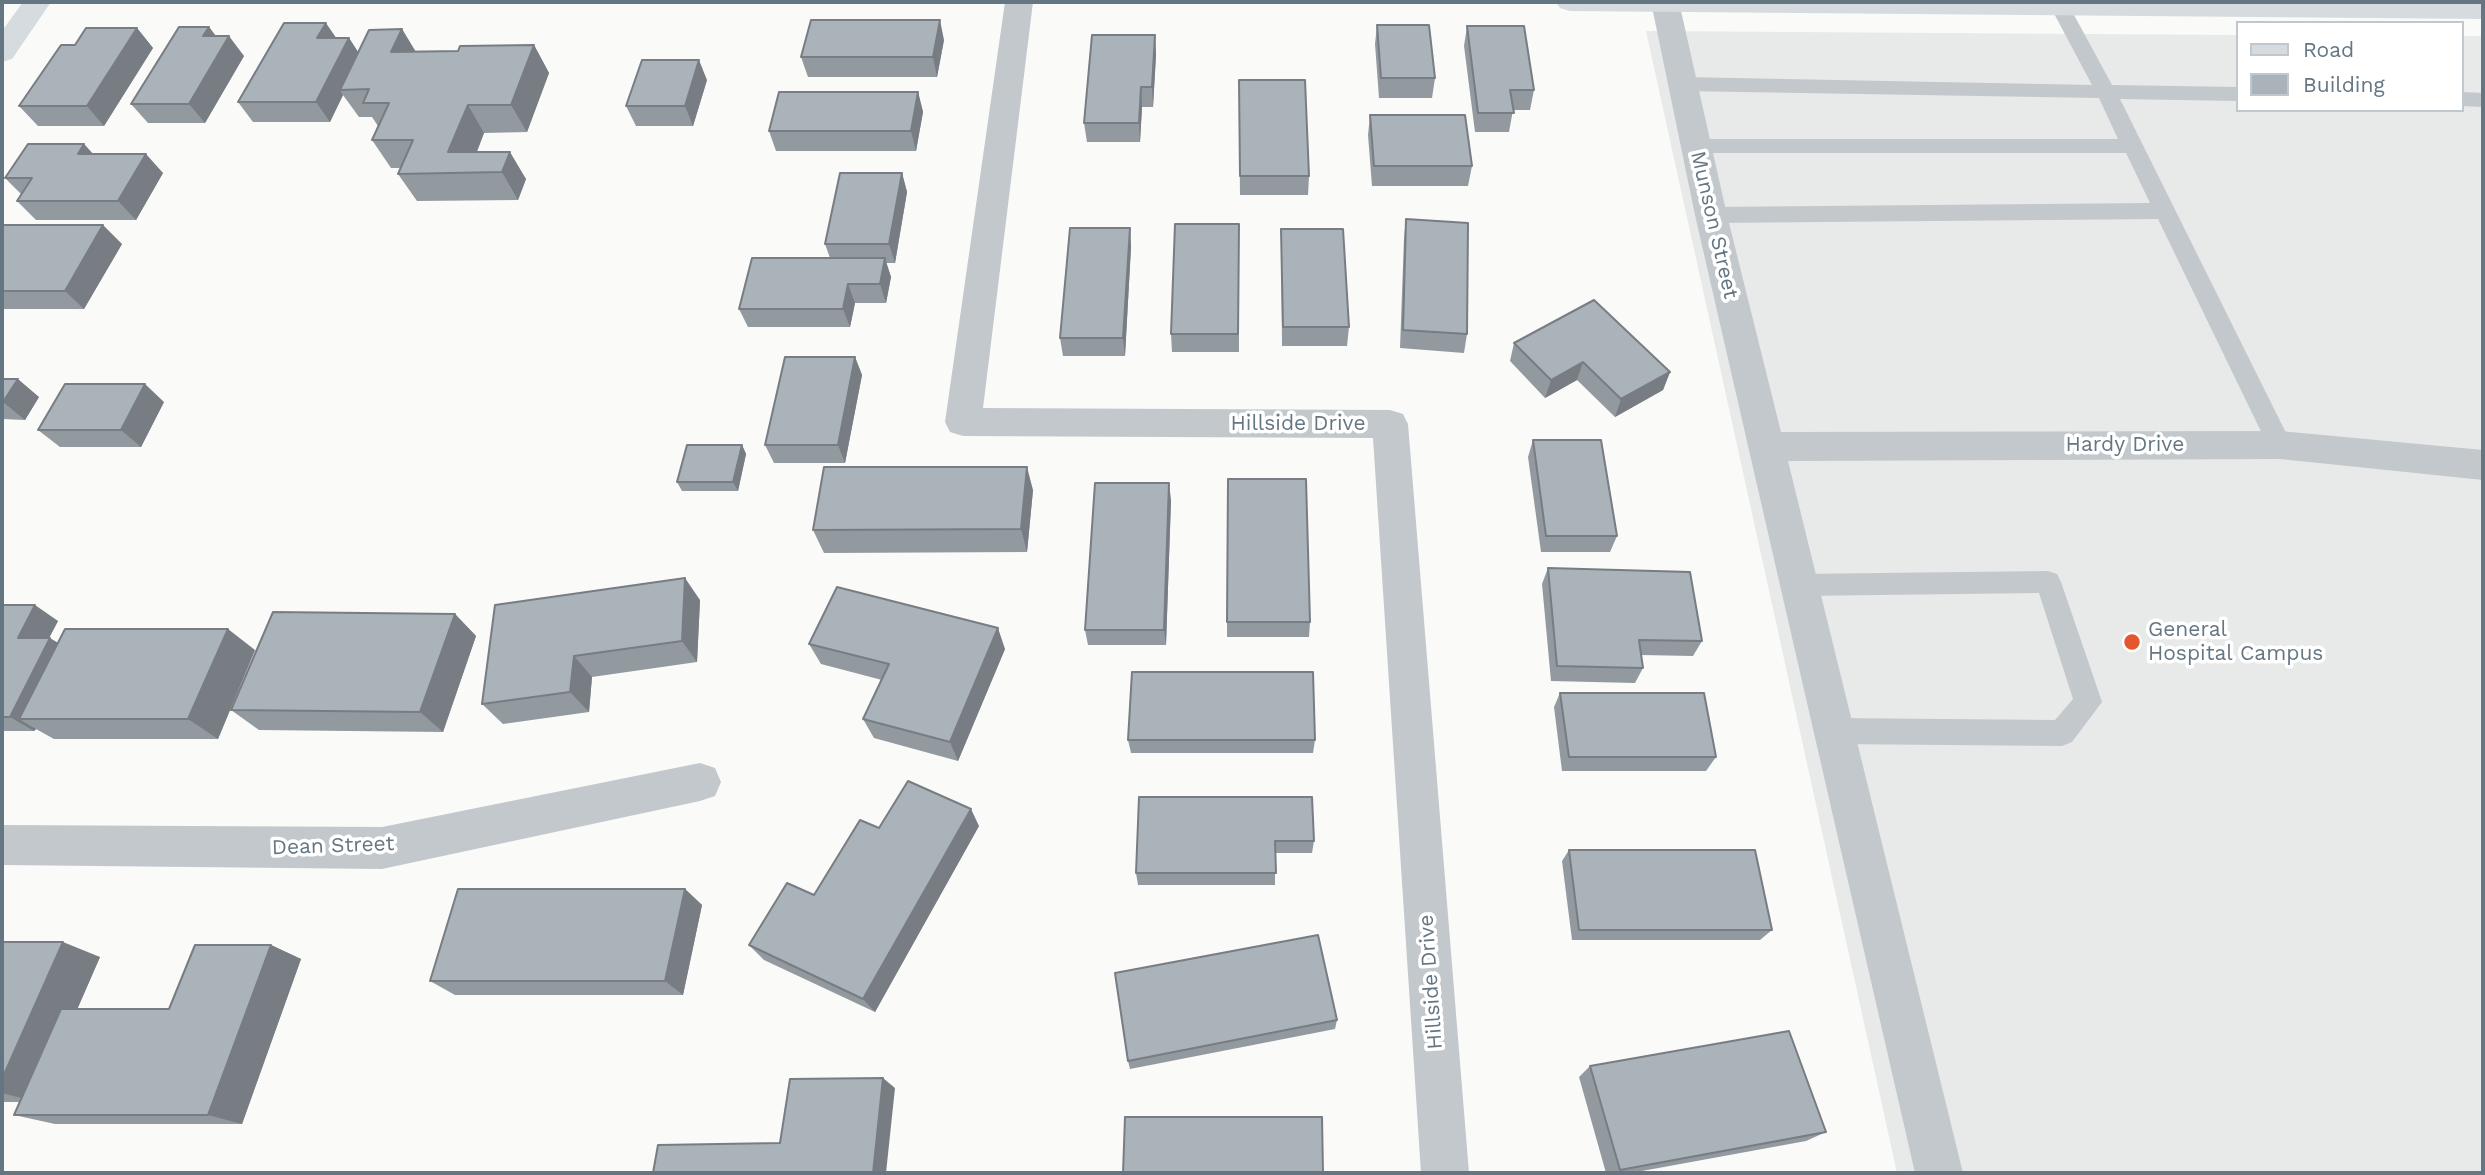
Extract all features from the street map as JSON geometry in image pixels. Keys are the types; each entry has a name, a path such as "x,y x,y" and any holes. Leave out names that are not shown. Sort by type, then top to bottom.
{"main road":[{"path":"2,52 37,2"},
{"path":"1570,2 2483,10"}],"street":[{"name":"Hillside Drive","path":"1019,2 964,422 1391,425 1445,1173"},
{"name":"Munson Street","path":"1665,2 1711,215 1939,1173"},
{"name":"Hardy Drive","path":"1766,447 2280,445 2483,465"},
{"name":"Dean Street","path":"2,845 382,848 700,782"}],"lane":[{"path":"2060,6 2105,90 2280,445"},
{"path":"1682,84 2236,94"},
{"path":"2464,99 2483,100"},
{"path":"1695,146 2133,146"},
{"path":"1711,215 2165,211"},
{"path":"1798,585 2048,582 2088,702 2062,733 1832,731"}],"shaded area":[{"name":"General Hospital Campus","path":"1646,31 2236,35 2236,112 2464,112 2464,36 2483,36 2483,1173 1897,1173"}],"building":[{"path":"811,20 940,20 933,57 801,57"},
{"path":"284,23 326,23 317,38 349,38 316,102 238,102"},
{"path":"1377,25 1429,25 1435,78 1381,78"},
{"path":"1467,26 1524,26 1534,90 1510,90 1514,113 1478,113"},
{"path":"179,27 209,27 203,36 229,36 189,104 131,104"},
{"path":"86,28 137,28 87,106 19,106 61,45 75,45"},
{"path":"402,29 391,52 458,51 460,46 534,45 511,105 468,105 448,152 510,152 502,172 398,174 413,140 372,140 389,103 363,103 369,89 340,90 369,30"},
{"path":"1092,35 1155,35 1152,87 1141,87 1139,123 1084,123"},
{"path":"642,60 699,60 685,106 626,106"},
{"path":"1239,80 1305,80 1309,176 1240,176"},
{"path":"779,92 918,92 911,131 769,131"},
{"path":"1370,115 1465,115 1472,166 1374,166"},
{"path":"28,144 84,144 78,154 146,154 118,201 17,201 32,178 5,178"},
{"path":"840,173 902,173 889,244 825,244"},
{"path":"1406,219 1468,223 1467,334 1403,330"},
{"path":"1175,224 1239,224 1238,334 1171,334"},
{"path":"2,225 103,225 65,291 2,291"},
{"path":"1070,228 1130,228 1123,338 1060,338"},
{"path":"1281,229 1343,229 1349,327 1283,327"},
{"path":"752,258 885,258 880,284 848,284 843,309 739,309"},
{"path":"1594,300 1670,372 1621,399 1583,362 1551,380 1514,343"},
{"path":"785,357 855,357 838,445 765,445"},
{"path":"2,379 18,379 3,402 2,402"},
{"path":"65,384 145,384 121,430 38,430"},
{"path":"1533,440 1601,440 1617,536 1546,536"},
{"path":"687,445 742,445 733,482 677,482"},
{"path":"824,467 1027,467 1021,529 813,530"},
{"path":"1228,479 1306,479 1310,622 1227,622"},
{"path":"1095,483 1169,483 1164,630 1085,630"},
{"path":"1548,568 1690,572 1702,641 1639,640 1643,668 1557,666"},
{"path":"685,578 682,641 574,656 570,692 482,704 495,605"},
{"path":"837,587 998,628 950,742 863,719 889,664 809,644"},
{"path":"2,605 35,605 18,638 50,638 10,717 2,717"},
{"path":"273,612 455,614 420,712 231,710"},
{"path":"65,629 228,629 188,719 19,719"},
{"path":"1132,672 1313,672 1315,740 1128,740"},
{"path":"1560,693 1704,693 1716,757 1569,757"},
{"path":"908,781 971,809 863,999 749,945 787,883 814,895 860,820 879,828"},
{"path":"1139,797 1312,797 1314,841 1275,841 1276,873 1136,873"},
{"path":"1569,850 1755,850 1772,930 1579,930"},
{"path":"458,889 685,889 665,981 430,981"},
{"path":"1318,935 1337,1020 1128,1061 1115,973"},
{"path":"2,942 63,942 2,1079"},
{"path":"195,945 271,945 208,1115 14,1115 61,1009 169,1009"},
{"path":"1789,1031 1826,1132 1620,1170 1590,1066"},
{"path":"883,1078 873,1173 653,1173 658,1145 780,1143 790,1079"},
{"path":"1125,1117 1322,1117 1323,1173 1123,1173"}],"place":[{"name":"General Hospital Campus","path":"2132,642"}]}
